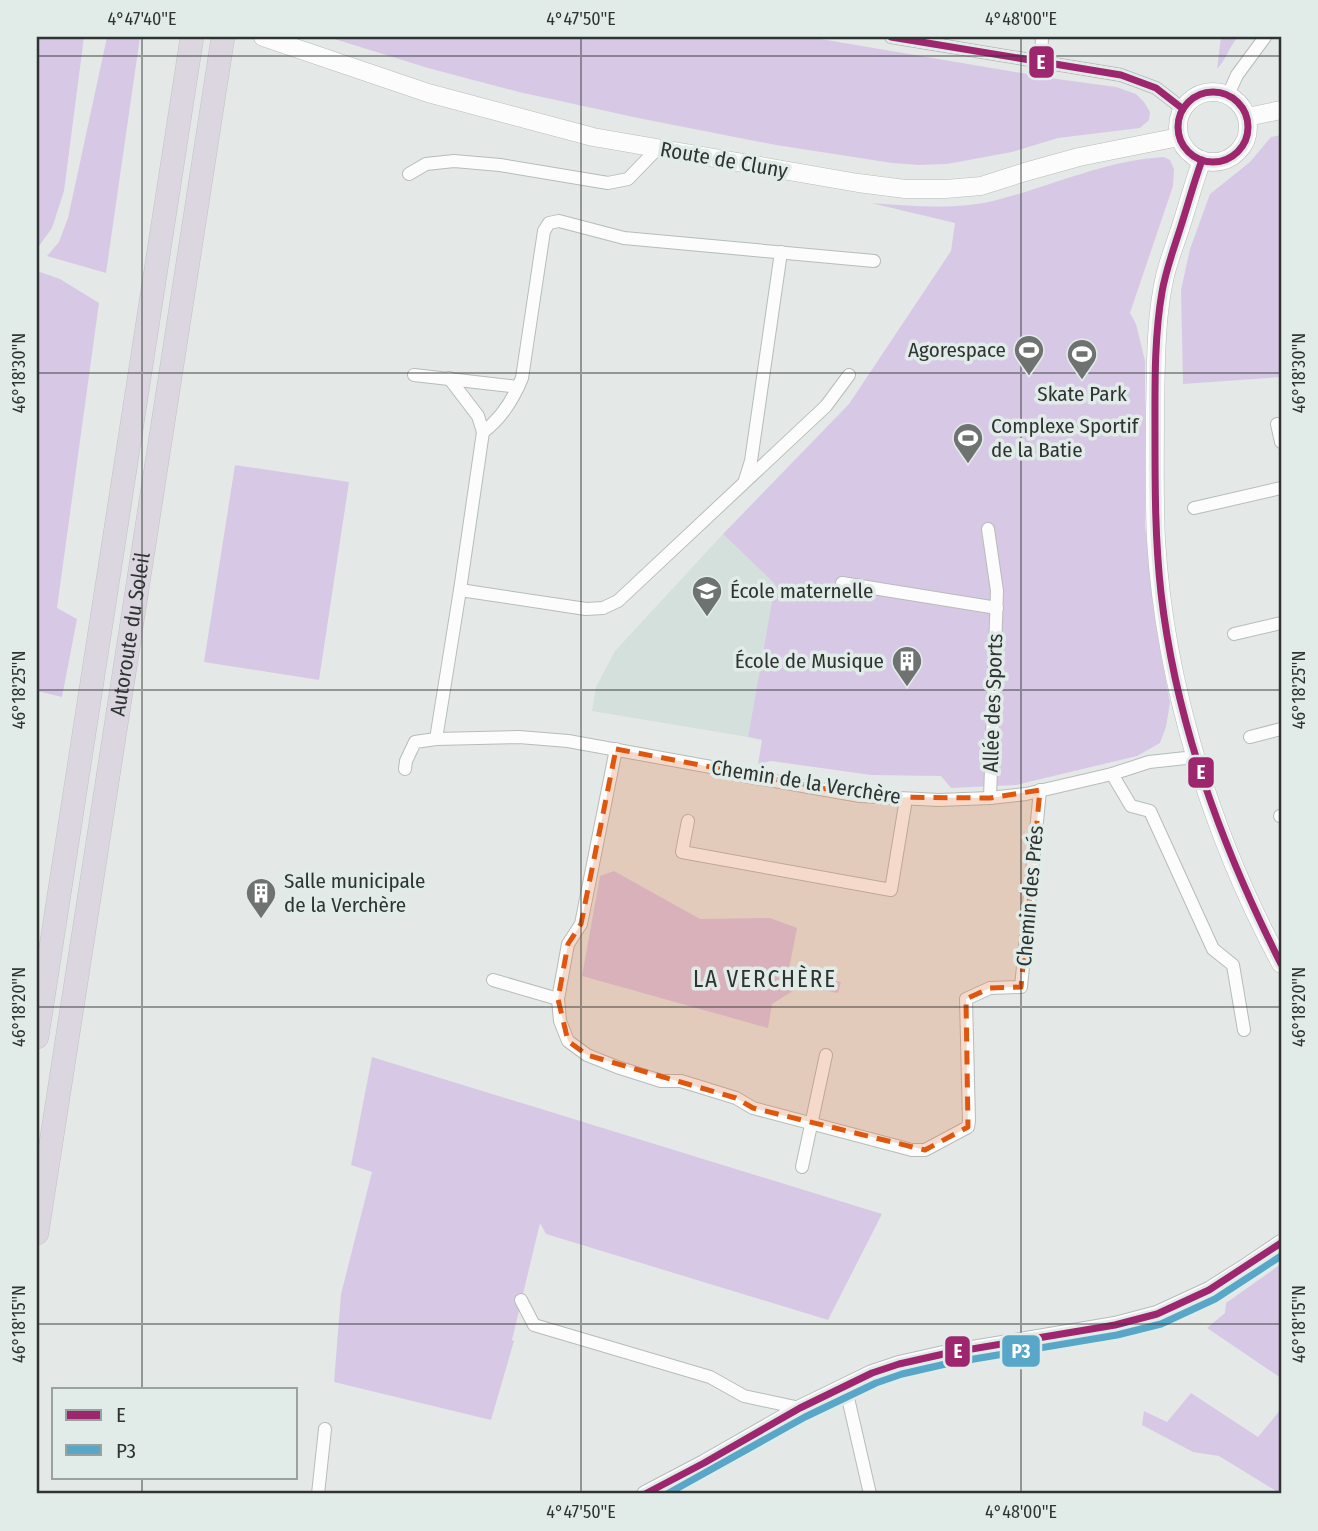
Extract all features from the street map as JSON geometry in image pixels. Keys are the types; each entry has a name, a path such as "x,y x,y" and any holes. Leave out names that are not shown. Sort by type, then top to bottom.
{"highway":[{"name":"Autoroute du Soleil","path":"37,1037 192,37"},
{"name":"Autoroute du Soleil","path":"37,1233 223,37"}],"main road":[{"name":"Route de Cluny","path":"270,39 428,93 581,134 905,189 981,186 1079,157 1179,137"},
{"path":"1207,92 1228,95 1241,105 1247,117 1246,139 1239,150 1228,158 1216,162 1202,160 1184,147 1179,137 1177,128 1182,108 1198,95 1207,92"},
{"path":"1247,117 1281,110"},
{"path":"1202,160 1165,276 1159,318 1155,456 1156,540 1163,603 1180,704 1195,757 1233,862 1262,929 1281,964"}],"street":[{"path":"891,37 1121,75 1156,88 1182,108"},
{"path":"1041,62 1042,37"},
{"path":"1228,95 1237,75 1265,37"},
{"path":"409,174 426,164 454,161 500,165 608,183 628,179 658,148"},
{"path":"482,432 495,423 508,407 522,378 544,232 549,223 558,221 624,238 874,261"},
{"path":"745,481 751,461 781,252"},
{"path":"414,375 518,387"},
{"path":"460,590 586,609 603,608 618,601 826,406 849,375"},
{"path":"436,738 482,432 478,416 449,378"},
{"path":"1277,424 1281,442"},
{"path":"1194,508 1281,488"},
{"name":"Allée des Sports","path":"988,529 998,591 990,798"},
{"name":"Allée des Sports","path":"842,583 997,608"},
{"path":"1234,634 1281,623"},
{"path":"1250,737 1281,729"},
{"name":"Chemin de la Verchère","path":"405,769 415,741 436,738 519,737 568,741 847,793 906,799 990,798 1112,774 1149,762 1195,757"},
{"name":"Chemin des Prés","path":"616,750 580,924 568,944 558,999 560,1021 568,1041 587,1055 661,1081 681,1081 736,1098 753,1108 912,1150 925,1150 968,1127 966,999 990,988 1021,987 1040,790"},
{"path":"1112,774 1131,806 1150,811 1213,949 1233,965 1244,1030"},
{"path":"688,821 682,852 891,890 906,799"},
{"path":"493,980 558,999"},
{"path":"802,1167 826,1055"},
{"path":"645,1494 800,1408 872,1373 948,1353 1115,1325 1157,1314 1209,1290 1281,1243"},
{"path":"521,1300 534,1325 710,1377 744,1396 800,1408"},
{"path":"845,1385 870,1494"},
{"path":"318,1494 325,1429"}],"highlighted area":[{"path":"616,749 869,797 990,798 1040,790 1021,987 990,988 966,999 968,1127 925,1150 753,1108 736,1098 587,1055 568,1041 558,999 568,944 581,924"}],"shaded area":[{"path":"37,37 84,37 64,191 52,228 39,246 37,245"},
{"path":"107,37 140,37 106,273 47,256 59,242 68,218"},
{"path":"328,37 809,37 1116,87 1136,94 1150,112 1149,120 1140,128 1058,138 1012,152 947,164 892,163 776,145 519,92 428,68"},
{"path":"1221,37 1238,37 1217,69"},
{"path":"1281,135 1281,377 1183,384 1181,290 1190,249 1210,194 1250,162 1271,137"},
{"name":"Complexe Sportif de la Batie","path":"1164,157 1170,160 1174,169 1173,186 1130,313 1136,324 1145,361 1145,525 1156,627 1170,703 1160,743 1137,756 1016,785 951,788 941,776 871,775 771,761 758,764 762,740 748,737 775,584 723,534 849,404 951,251 955,223 871,203 932,206 978,204 1120,163"},
{"path":"37,271 60,279 99,303 57,608 77,619 62,697 37,691"},
{"path":"235,465 349,482 319,680 204,662"},
{"name":"École maternelle","path":"723,534 775,584 748,737 592,711 596,687 615,651"},
{"path":"614,871 700,919 770,918 797,928 789,969 841,982 838,993 801,986 772,1004 768,1028 582,976 600,876"},
{"path":"372,1057 882,1214 828,1320 546,1234 540,1223 512,1340 514,1341 491,1420 334,1382 341,1294 372,1172 351,1165"},
{"path":"1281,1264 1281,1378 1207,1328 1225,1313 1226,1303"},
{"path":"1191,1393 1258,1437 1281,1409 1281,1494 1219,1456 1193,1452 1142,1425 1144,1411 1167,1422"}],"transit line":[{"name":"E","path":"891,37 1121,75 1156,88 1183,109"},
{"name":"E","path":"1213,92 1238,102 1248,127 1238,152 1213,162 1188,152 1178,127 1188,102 1213,92"},
{"name":"E","path":"1202,160 1166,275 1158,327 1155,474 1159,573 1168,642 1178,690 1204,784 1239,875 1281,964"},
{"name":"E","path":"645,1494 800,1408 872,1373 948,1353 1115,1325 1157,1314 1209,1290 1281,1243"},
{"name":"P3","path":"667,1494 805,1417 876,1383 950,1363 1117,1335 1161,1324 1215,1299 1281,1256"}],"place":[{"name":"Agorespace","path":"1029,377"},
{"name":"Skate Park","path":"1082,381"},
{"name":"Complexe Sportif de la Batie","path":"968,465"},
{"name":"École maternelle","path":"707,618"},
{"name":"École de Musique","path":"907,688"},
{"name":"Salle municipale de la Verchère","path":"261,920"}],"district":[{"name":"LA VERCHÈRE","path":"765,979"}]}
